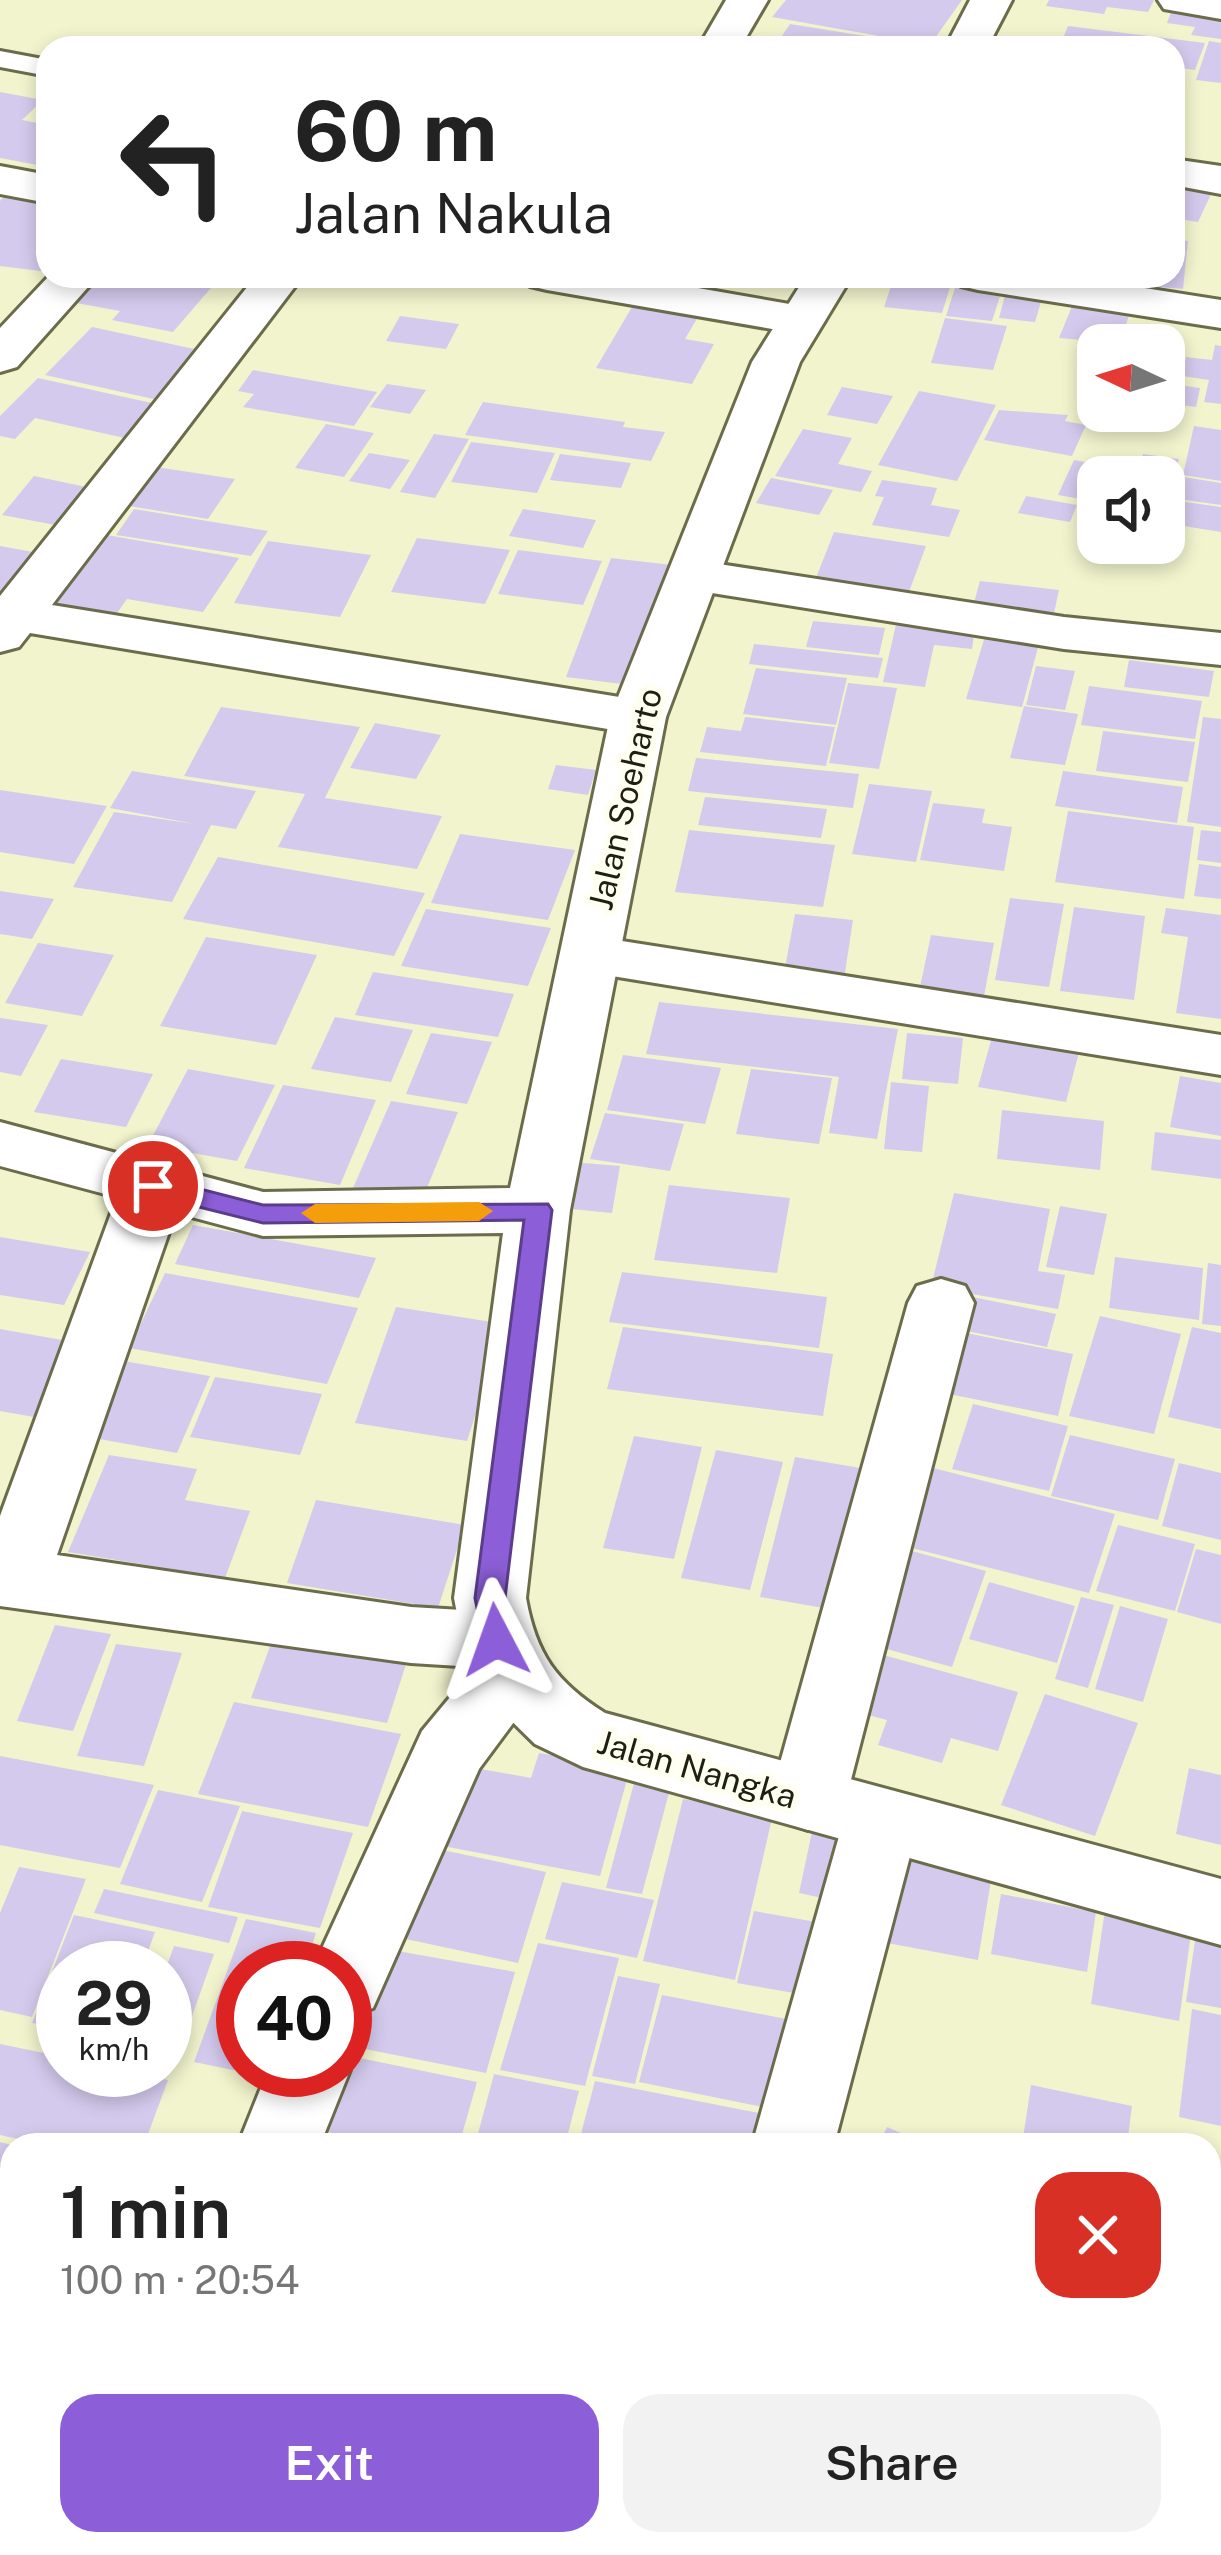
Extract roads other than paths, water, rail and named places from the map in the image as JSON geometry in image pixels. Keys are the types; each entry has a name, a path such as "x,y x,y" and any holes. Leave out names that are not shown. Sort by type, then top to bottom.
{"street":[{"path":"726,36 747,0"},
{"path":"972,36 991,0"},
{"path":"1179,0 1221,6"},
{"path":"1185,174 1221,180"},
{"path":"0,180 36,187"},
{"path":"0,357 64,288"},
{"path":"270,288 5,621 638,717"},
{"path":"693,288 815,298"},
{"path":"1055,288 1221,314"},
{"name":"Jalan Soeharto","path":"538,1210 638,717 776,362 815,298"},
{"path":"693,576 1064,633 1221,649"},
{"path":"590,955 1221,1054"},
{"path":"0,1144 263,1214 538,1210 490,1598 503,1658 449,1752 364,1941"},
{"path":"153,1186 7,1577 411,1635 503,1658"},
{"path":"808,1799 941,1303"},
{"name":"Jalan Nangka","path":"503,1658 539,1711 583,1737 1221,1912"},
{"path":"796,2133 881,1822"},
{"path":"284,2133 298,2097"}],"lane":[{"path":"0,59 36,66"}]}
